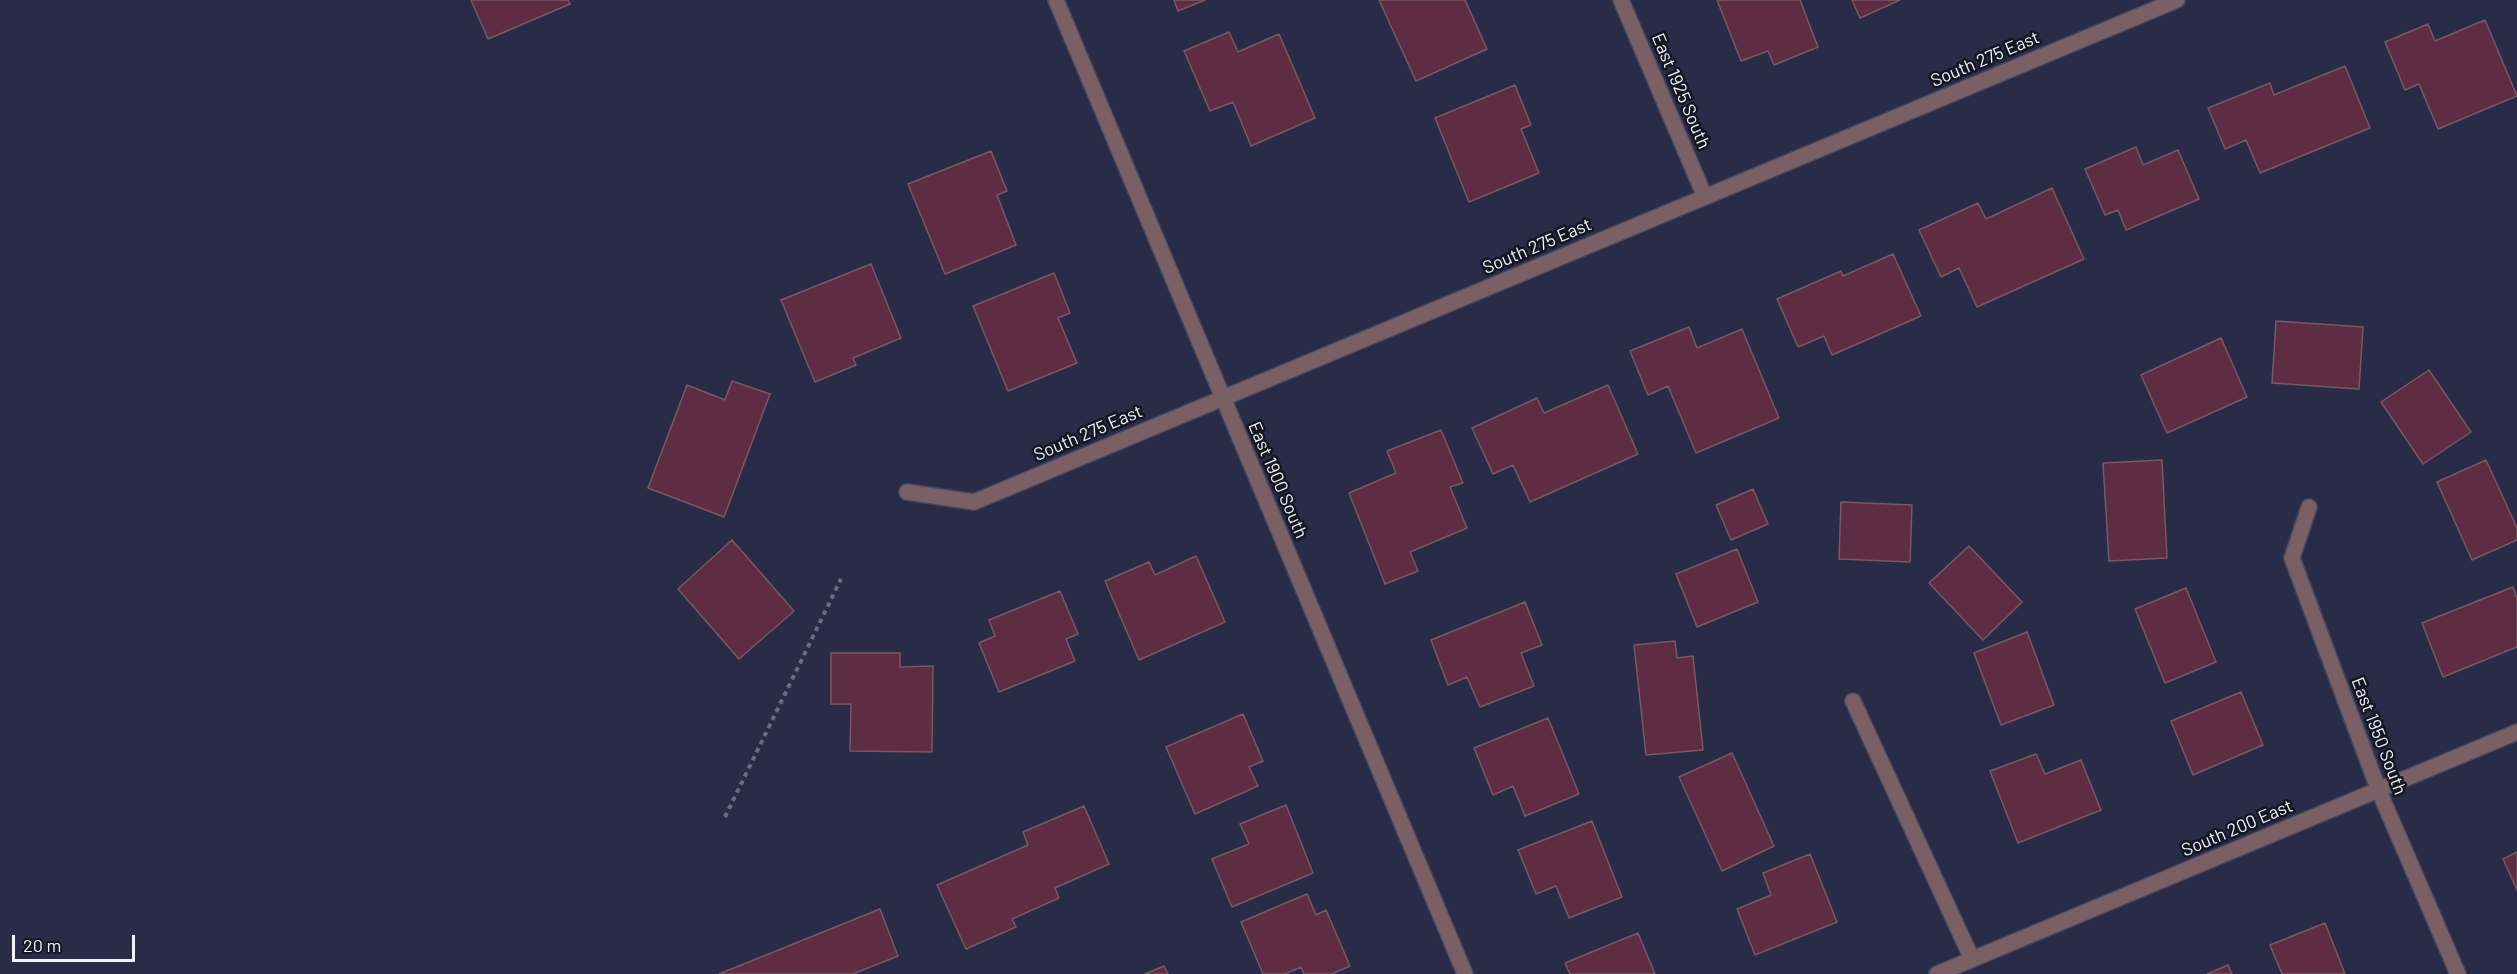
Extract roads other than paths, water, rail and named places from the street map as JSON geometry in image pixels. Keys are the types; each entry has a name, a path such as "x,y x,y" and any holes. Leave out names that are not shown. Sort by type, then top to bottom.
{"street":[{"name":"East 1900 South","path":"1056,0 1465,974"},
{"name":"East 1925 South","path":"1621,0 1705,197"},
{"name":"South 275 East","path":"907,492 974,502 2177,0"},
{"name":"East 1950 South","path":"2309,507 2292,558 2379,791 2458,974"},
{"path":"1853,701 1972,959"},
{"name":"South 200 East","path":"1937,974 2517,732"}]}
